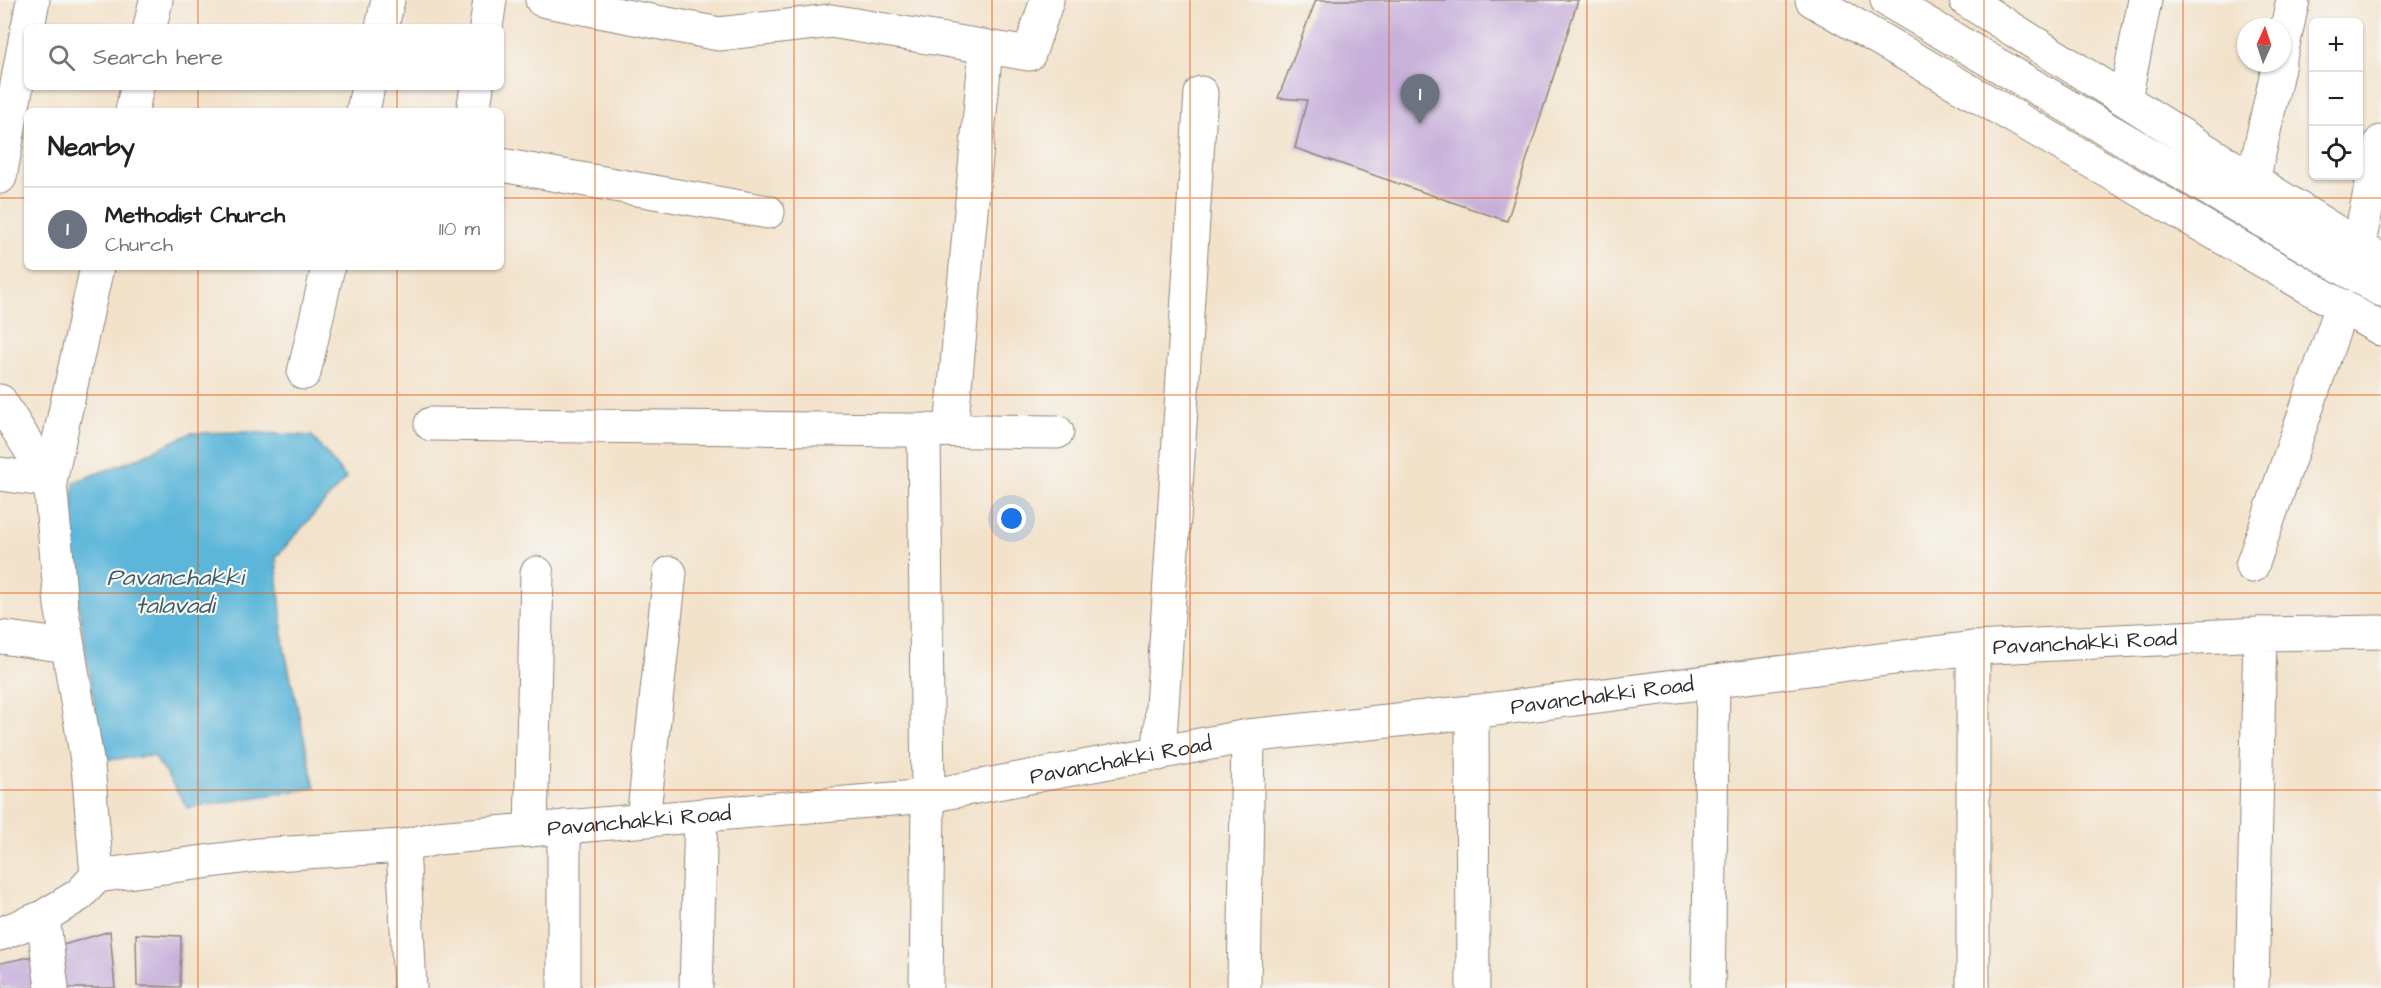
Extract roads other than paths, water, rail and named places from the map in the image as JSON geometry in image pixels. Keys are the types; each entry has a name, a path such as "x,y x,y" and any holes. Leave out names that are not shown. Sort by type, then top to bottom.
{"street":[{"path":"28,24 33,0"},
{"path":"151,24 156,0"},
{"path":"383,24 388,0"},
{"path":"486,24 490,0"},
{"path":"542,0 719,34 831,21 1029,54 1047,0"},
{"path":"1812,0 2381,329"},
{"path":"1887,0 2381,290"},
{"path":"1966,0 2369,253 2381,142"},
{"path":"2125,99 2145,0"},
{"path":"2289,18 2293,0"},
{"path":"0,177 8,94 24,39"},
{"path":"926,988 928,795 938,430 986,47"},
{"path":"2253,181 2277,72"},
{"path":"133,108 136,90"},
{"path":"364,108 367,90"},
{"path":"474,108 476,90"},
{"path":"1159,754 1201,93"},
{"path":"504,166 768,212"},
{"path":"0,934 43,917 80,895 97,876 88,766 61,605 50,481 96,270"},
{"path":"304,373 327,270"},
{"path":"2252,566 2342,306"},
{"path":"0,401 50,481"},
{"path":"431,424 1057,432"},
{"path":"0,474 50,481"},
{"path":"531,830 537,573"},
{"path":"643,820 670,573"},
{"name":"Pavanchakki Road","path":"97,876 257,855 403,846 437,838 928,795 1248,736 1472,712 1973,648 2260,634 2381,632"},
{"path":"2252,988 2260,634"},
{"path":"0,637 68,646"},
{"path":"1973,648 1973,988"},
{"path":"1708,988 1713,682"},
{"path":"1472,712 1473,988"},
{"path":"1245,988 1248,736"},
{"path":"696,988 700,815"},
{"path":"564,827 564,988"},
{"path":"403,846 410,988"},
{"path":"43,917 52,988"}],"water":[{"name":"Pavanchakki talavadi","path":"248,432 312,436 346,478 276,557 284,647 315,788 188,808 154,756 103,760 70,551 74,482 136,459 191,433"}],"place":[{"name":"Methodist Church","path":"1420,124"}]}
